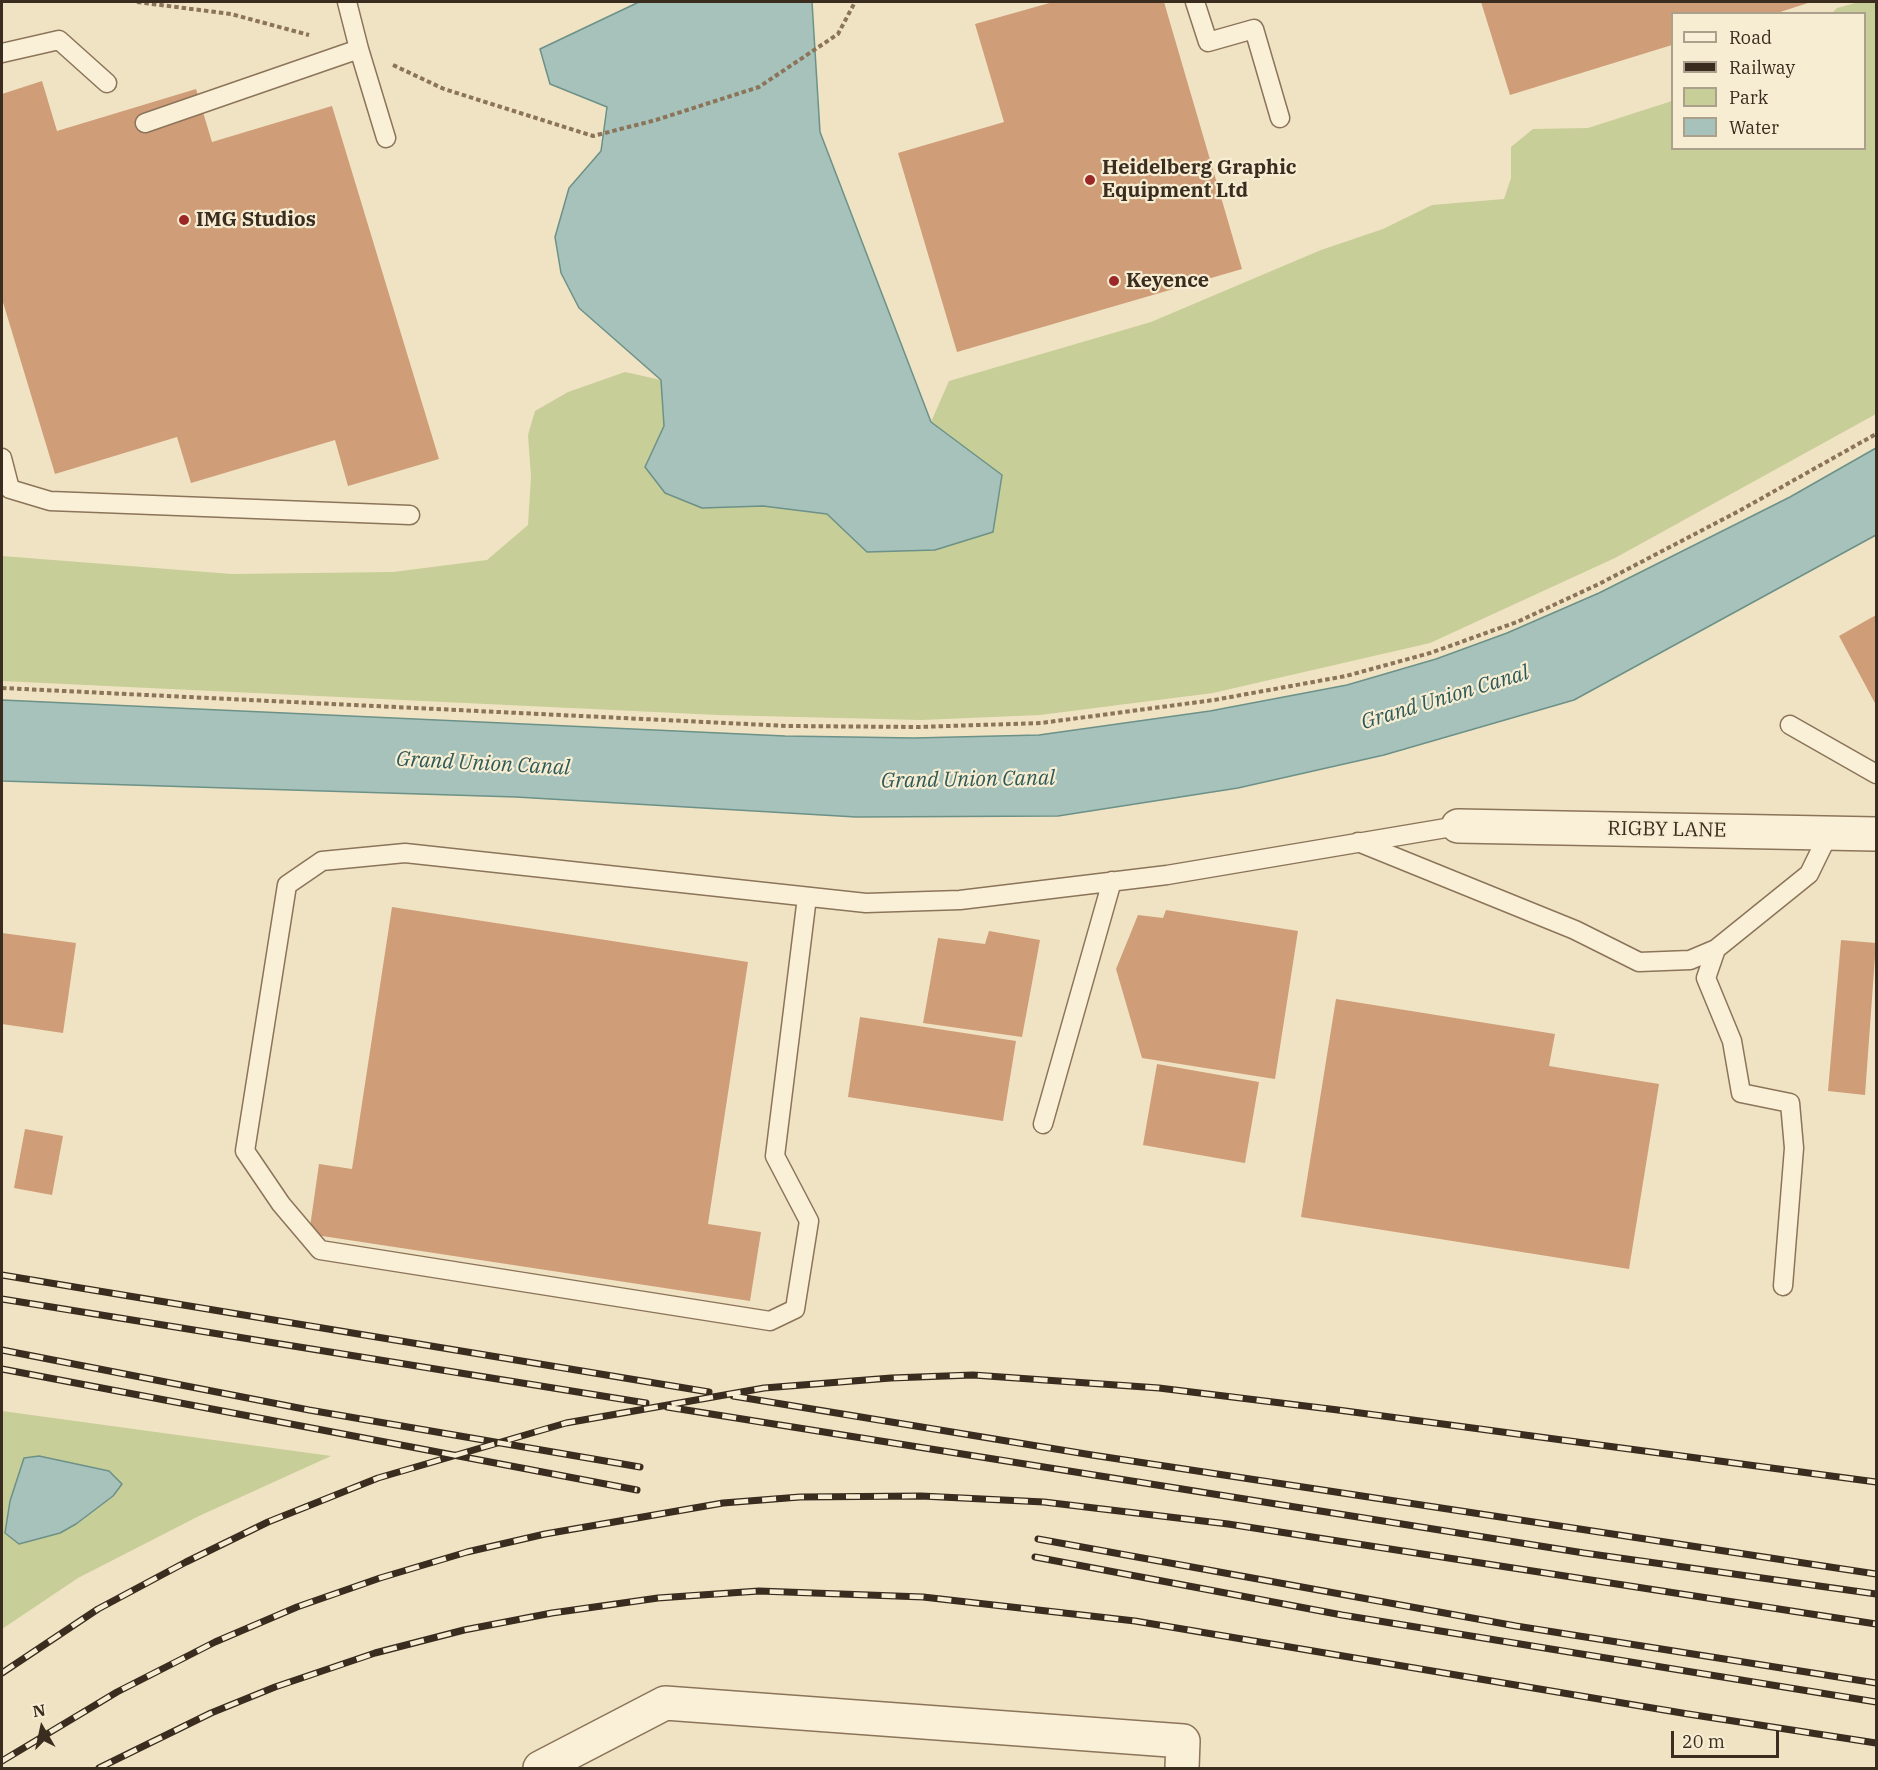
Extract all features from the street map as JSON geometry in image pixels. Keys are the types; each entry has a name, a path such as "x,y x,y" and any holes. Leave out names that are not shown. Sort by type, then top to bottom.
{"street":[{"name":"RIGBY LANE","path":"1458,825 1876,834"},
{"path":"540,1768 665,1703 1183,1741 1182,1768"}],"lane":[{"path":"347,2 386,138"},
{"path":"1195,2 1208,42 1254,28 1280,118"},
{"path":"2,53 59,40 107,83"},
{"path":"145,123 359,49"},
{"path":"2,458 10,489 50,501 410,515"},
{"path":"1790,725 1876,774"},
{"path":"807,897 775,1156 809,1221 795,1309 770,1321 320,1250 281,1204 245,1151 287,885 322,861 405,853 866,903 960,900 1112,881 1318,851 1458,825"},
{"path":"1358,842 1575,930 1639,962 1690,960 1716,949 1809,874 1829,833"},
{"path":"1043,1124 1112,881"},
{"path":"1716,949 1706,978 1732,1041 1741,1092 1790,1103 1794,1148 1783,1286"}],"path":[{"path":"618,130 747,93 759,87 838,34 855,2"},
{"path":"2,688 812,726 918,727 1041,723 1214,700 1346,676 1430,653 1517,622 1599,584 1739,511 1876,434"}],"green space":[{"path":"1859,2 1876,2 1876,414 1615,558 1430,643 1213,693 1040,715 921,720 718,715 2,681 2,556 232,574 393,572 487,560 528,525 531,477 528,435 535,411 568,392 625,372 661,380 664,426 645,467 702,508 763,506 827,514 867,552 1002,475 931,422 949,381 1151,322 1321,250 1383,229 1432,205 1504,199 1511,178 1511,147 1533,129 1588,128 1671,101 1671,150 1866,150 1866,12 1833,12 1837,8"},
{"path":"2,1411 331,1456 199,1516 78,1578 2,1629"}],"water":[{"path":"639,2 812,2 820,132 931,422 1002,475 993,532 935,550 867,552 827,514 763,506 702,508 665,493 645,467 664,426 661,380 579,308 561,273 555,237 569,188 601,151 607,107 550,84 540,49"},
{"name":"Grand Union Canal","path":"1876,448 1876,535 1574,700 1384,755 1238,788 1058,816 856,817 516,797 2,781 2,700 785,736 914,738 1039,735 1210,711 1347,685 1436,659 1507,633 1599,593 1790,497"},
{"path":"39,1456 109,1471 122,1484 113,1496 76,1524 60,1533 19,1544 5,1533 10,1501 24,1458"}],"building":[{"path":"1053,2 1164,2 1242,269 957,352 898,153 1004,122 975,24"},
{"path":"1481,2 1811,2 1780,12 1671,12 1671,45 1510,95"},
{"name":"IMG Studios","path":"42,81 57,131 196,89 212,142 332,106 439,459 348,486 335,440 191,483 177,437 55,474 2,299 2,94"},
{"path":"1876,615 1876,705 1839,636"},
{"path":"392,907 748,962 708,1224 761,1232 750,1301 309,1234 319,1164 352,1169"},
{"path":"1166,910 1298,931 1275,1079 1142,1058 1116,969 1138,915 1163,918"},
{"path":"989,931 1040,940 1022,1037 923,1023 938,938 985,944"},
{"path":"2,933 76,943 63,1033 2,1024"},
{"path":"1841,940 1876,943 1865,1095 1828,1091"},
{"path":"1336,999 1555,1034 1549,1066 1659,1084 1629,1269 1301,1217"},
{"path":"860,1017 1016,1041 1003,1121 848,1097"},
{"path":"1157,1064 1259,1082 1245,1163 1143,1145"},
{"path":"25,1129 63,1136 52,1195 14,1188"}],"railway":[{"path":"2,1275 709,1392"},
{"path":"2,1299 646,1403"},
{"path":"2,1350 309,1410 640,1467"},
{"path":"2,1369 637,1490"},
{"path":"2,1673 98,1609 186,1562 268,1522 378,1478 566,1423 764,1388 891,1378 973,1375 1159,1388 1876,1482"},
{"path":"733,1396 1092,1455 1876,1574"},
{"path":"667,1407 1584,1553 1876,1594"},
{"path":"2,1761 117,1692 215,1642 297,1607 380,1578 467,1552 545,1534 723,1503 800,1497 921,1496 1044,1502 1228,1524 1876,1624"},
{"path":"1038,1539 1516,1626 1876,1683"},
{"path":"1035,1557 1342,1615 1876,1702"},
{"path":"99,1768 211,1713 275,1687 375,1653 464,1630 552,1613 658,1598 759,1591 923,1597 1135,1621 1688,1714 1876,1743"}],"place":[{"name":"Heidelberg Graphic Equipment Ltd","path":"1090,180"},
{"name":"IMG Studios","path":"184,220"},
{"name":"Keyence","path":"1114,281"}]}
